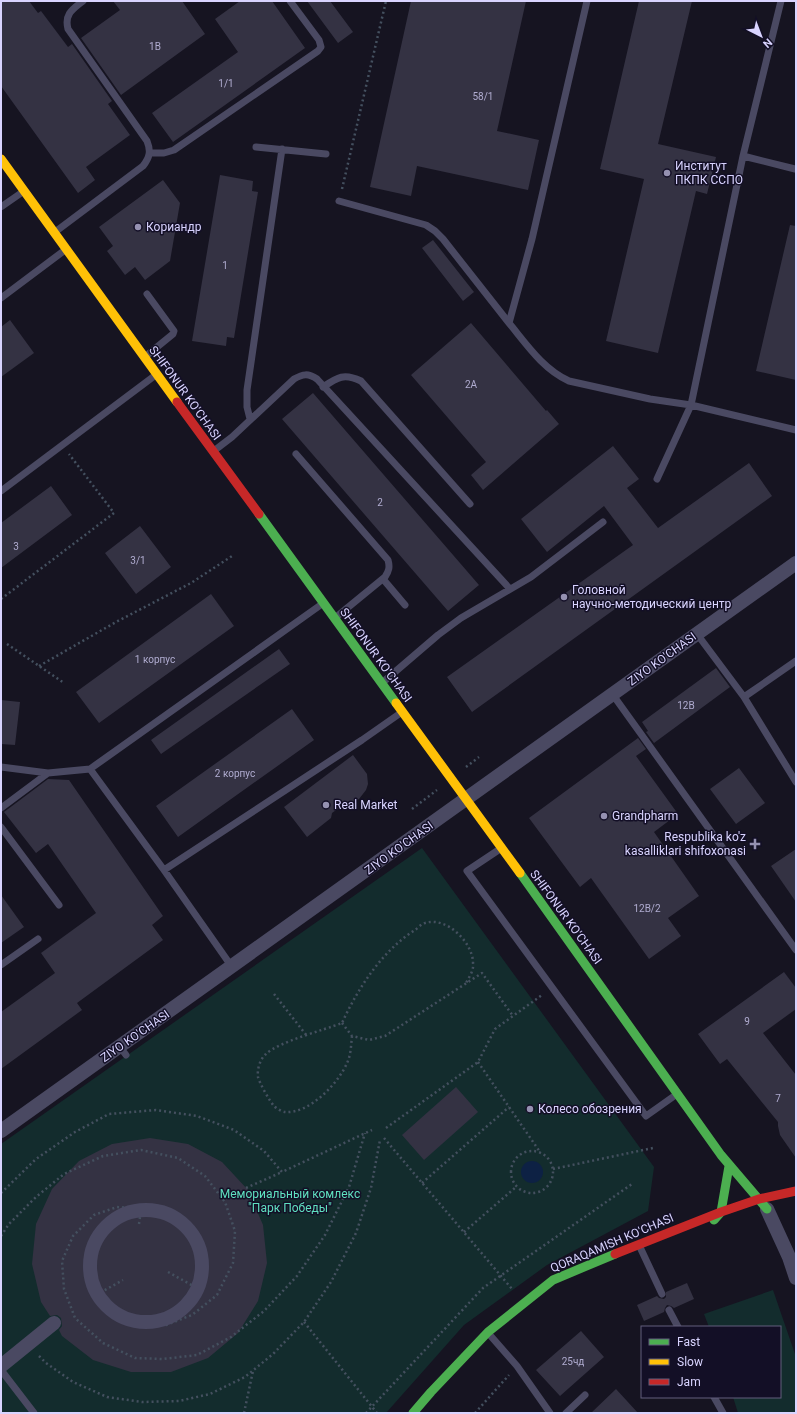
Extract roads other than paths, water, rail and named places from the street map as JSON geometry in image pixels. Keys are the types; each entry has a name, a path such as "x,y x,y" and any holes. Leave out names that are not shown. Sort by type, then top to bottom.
{"street":[{"name":"SHIFONUR KO'CHASI","path":"1,159 501,847 729,1166 765,1207"},
{"name":"ZIYO KO'CHASI","path":"1,1131 123,1051 232,967 796,563"},
{"path":"723,1223 708,1228 721,1212 729,1166"},
{"name":"QORAQAMISH KO'CHASI","path":"412,1413 430,1392 488,1332 553,1280 642,1251 721,1212 765,1207 796,1191"},
{"path":"765,1207 789,1257 796,1278"},
{"path":"131,1212 143,1214 167,1214 183,1223 195,1237 201,1254 202,1272 198,1288 186,1305 171,1316 153,1321 143,1321 135,1321 117,1314 96,1295 90,1267 92,1249 101,1232 114,1219 131,1212"},
{"path":"1,1366 54,1322"}],"lane":[{"path":"55,232 143,166 150,153 147,141 68,29 66,22 69,14 83,1"},
{"path":"150,153 164,153 174,150 321,48 319,40 290,1"},
{"path":"509,323 532,239 587,1"},
{"path":"657,478 691,405 743,156 781,1"},
{"path":"256,147 326,154"},
{"path":"250,419 247,407 247,390 282,149"},
{"path":"743,156 795,169"},
{"path":"1,207 24,191"},
{"path":"340,201 426,226 436,231 444,239 538,359 559,377 569,382 650,399 691,405 796,430"},
{"path":"1,298 67,249"},
{"path":"145,357 173,334 174,331 147,294"},
{"path":"1,491 157,374"},
{"path":"213,451 232,437 294,379 303,374 310,375 317,379 510,590"},
{"path":"324,387 336,379 345,376 353,377 360,381 470,504"},
{"path":"296,454 388,560 390,565 389,572 383,579 335,618"},
{"path":"382,683 438,635 461,618 531,577 603,522"},
{"path":"383,579 405,605"},
{"path":"1,767 48,773 90,769 323,602"},
{"path":"698,634 744,697 796,782"},
{"path":"744,697 796,661"},
{"path":"613,694 796,950"},
{"path":"164,870 403,712"},
{"path":"90,769 164,870 232,967"},
{"path":"1,808 48,773"},
{"path":"1,827 58,905"},
{"path":"501,847 467,871 646,1116 678,1094"},
{"path":"1,965 38,939"},
{"path":"642,1251 662,1294"},
{"path":"669,1310 677,1326"},
{"path":"488,1332 517,1366 550,1413"},
{"path":"1,1370 34,1413"},
{"path":"566,1413 584,1395"},
{"path":"715,1398 723,1413"}],"water":[{"path":"532,1161 540,1164 543,1172 540,1180 532,1183 524,1180 521,1172 524,1164"}],"place":[{"name":"Институт ПКПК ССПО","path":"667,173"},
{"name":"Кориандр","path":"138,227"},
{"name":"Головной научно-методический центр","path":"564,597"},
{"name":"Real Market","path":"326,805"},
{"name":"Grandpharm","path":"604,816"},
{"name":"Respublika ko'z kasalliklari shifoxonasi","path":"755,844"},
{"name":"Колесо обозрения","path":"530,1109"}],"park label":[{"name":"Мемориальный комлекс \"Парк Победы\"","path":"290,1201"}]}
